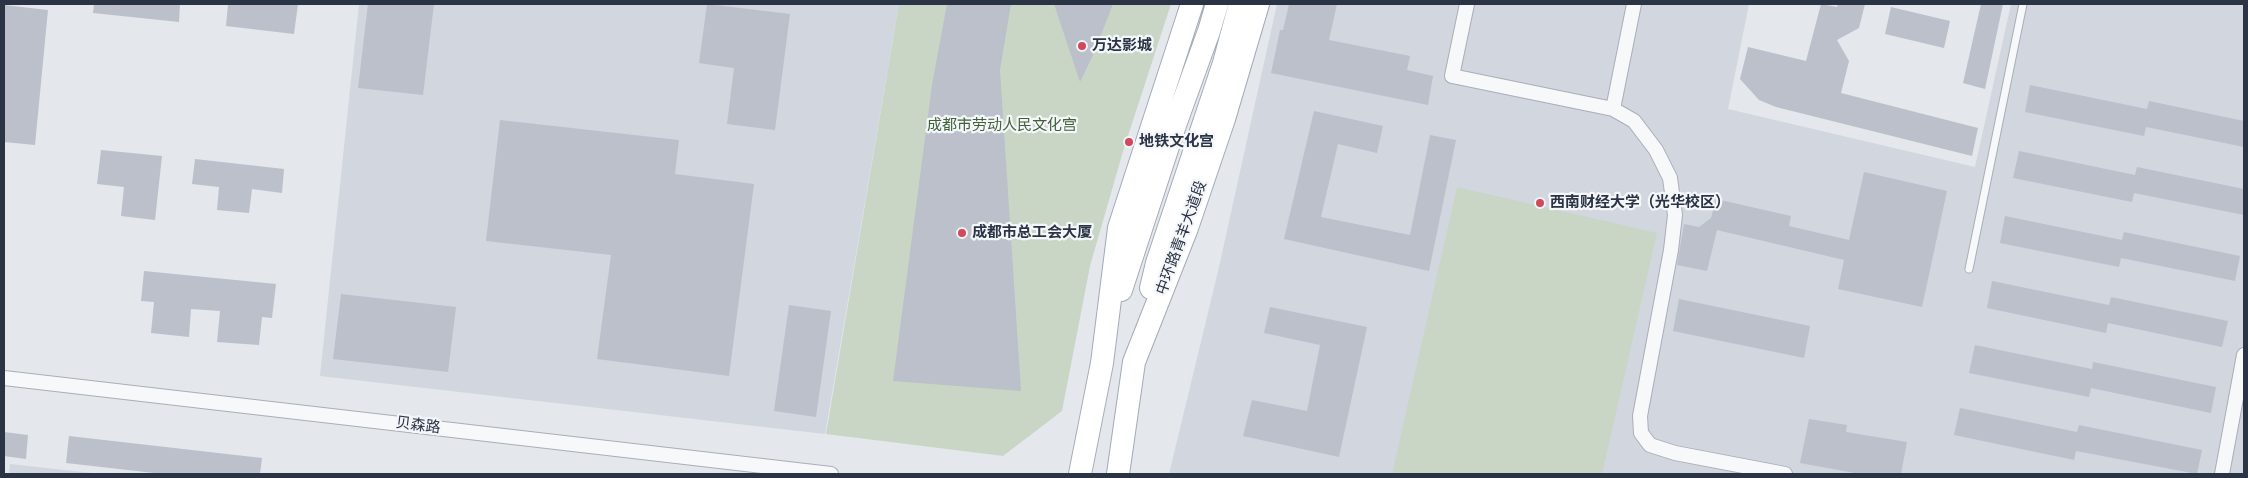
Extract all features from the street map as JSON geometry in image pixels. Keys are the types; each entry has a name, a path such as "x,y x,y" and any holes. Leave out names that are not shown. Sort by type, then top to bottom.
{"main road":[{"path":"1102,363 1119,228 1192,4"},
{"path":"1080,474 1109,327 1217,4"},
{"path":"1134,362 1157,263 1224,63 1240,4"},
{"name":"中环路青羊大道段","path":"1118,474 1134,362 1187,228 1226,110 1258,4"}],"street":[{"path":"1467,4 1452,76 1613,109 1634,121 1656,150 1670,178 1675,214 1671,250 1640,416 1641,433 1650,445 1667,450 1755,471 1785,474"},
{"path":"1613,109 1634,4"},
{"path":"2222,474 2244,355"},
{"name":"贝森路","path":"4,378 831,474"}],"lane":[{"path":"1969,269 2023,4"}],"shaded area":[{"path":"359,4 899,4 825,434 320,376"},
{"name":"西南财经大学（光华校区）","path":"1277,4 1749,4 1728,109 1975,167 2011,4 2244,4 2244,474 1169,474 1219,267"},
{"path":"10,464 101,474 9,474"}],"green space":[{"name":"成都市劳动人民文化宫","path":"899,4 1171,4 1124,148 1090,266 1062,411 1003,456 826,434"},
{"path":"1457,187 1657,233 1602,474 1392,474"}],"building":[{"path":"94,4 180,4 179,22 93,13"},
{"path":"228,4 298,4 294,34 226,26"},
{"path":"368,4 434,4 423,95 358,88"},
{"path":"707,4 790,14 775,130 727,124 734,68 699,63"},
{"name":"成都市总工会大厦","path":"947,4 1011,4 1000,70 1021,391 893,381 932,85"},
{"path":"1054,4 1113,4 1094,53 1080,82"},
{"path":"1289,4 1337,4 1329,40 1410,56 1407,70 1433,76 1428,105 1271,73 1280,30 1283,30"},
{"path":"1821,4 1837,7 1838,4 1865,4 1859,28 1837,40 1849,61 1841,93 1978,128 1972,156 1776,107 1759,100 1740,79 1748,47 1806,61"},
{"path":"1981,4 2003,4 1985,89 1963,83"},
{"path":"4,5 48,10 35,145 4,142"},
{"path":"1891,7 1950,21 1944,48 1885,34"},
{"path":"2030,85 2147,109 2149,101 2244,121 2244,147 2146,127 2144,136 2025,112"},
{"path":"1314,111 1383,126 1377,153 1338,144 1321,217 1410,235 1430,135 1456,140 1429,271 1284,239"},
{"path":"500,120 679,140 675,174 754,184 729,376 597,359 611,255 486,241"},
{"path":"101,150 162,156 155,220 121,216 124,187 97,184"},
{"path":"2019,151 2135,175 2137,167 2244,189 2244,215 2134,193 2132,202 2013,178"},
{"path":"195,159 284,169 282,193 252,189 249,213 217,210 219,187 192,184"},
{"path":"1864,172 1947,191 1922,307 1838,289 1844,260 1717,230 1707,271 1677,265 1684,224 1699,227 1711,218 1716,199 1791,216 1789,226 1849,240"},
{"path":"2005,216 2122,240 2124,232 2240,256 2235,281 2121,258 2119,267 2000,243"},
{"path":"144,271 276,284 272,318 262,317 259,345 217,342 220,311 191,309 189,337 151,333 154,302 141,301"},
{"path":"1992,281 2109,305 2111,297 2228,321 2222,347 2108,323 2106,333 1987,308"},
{"path":"341,294 456,307 448,372 333,359"},
{"path":"1679,299 1810,326 1804,358 1673,331"},
{"path":"789,305 831,311 816,417 774,411"},
{"path":"1270,307 1367,327 1339,457 1243,436 1252,400 1307,411 1320,345 1264,333"},
{"path":"1975,345 2092,369 2093,362 2216,387 2211,413 2091,388 2089,397 1969,373"},
{"path":"1960,408 2077,432 2079,425 2202,450 2197,474 2076,451 2074,460 1954,435"},
{"path":"1809,419 1847,425 1846,432 1907,442 1901,474 1860,474 1800,463"},
{"path":"4,432 28,435 26,459 4,456"},
{"path":"69,436 262,458 260,474 163,474 66,463"}],"place":[{"name":"万达影城","path":"1082,46"},
{"name":"地铁文化宫","path":"1129,142"},
{"name":"西南财经大学（光华校区）","path":"1540,203"},
{"name":"成都市总工会大厦","path":"962,233"}]}
